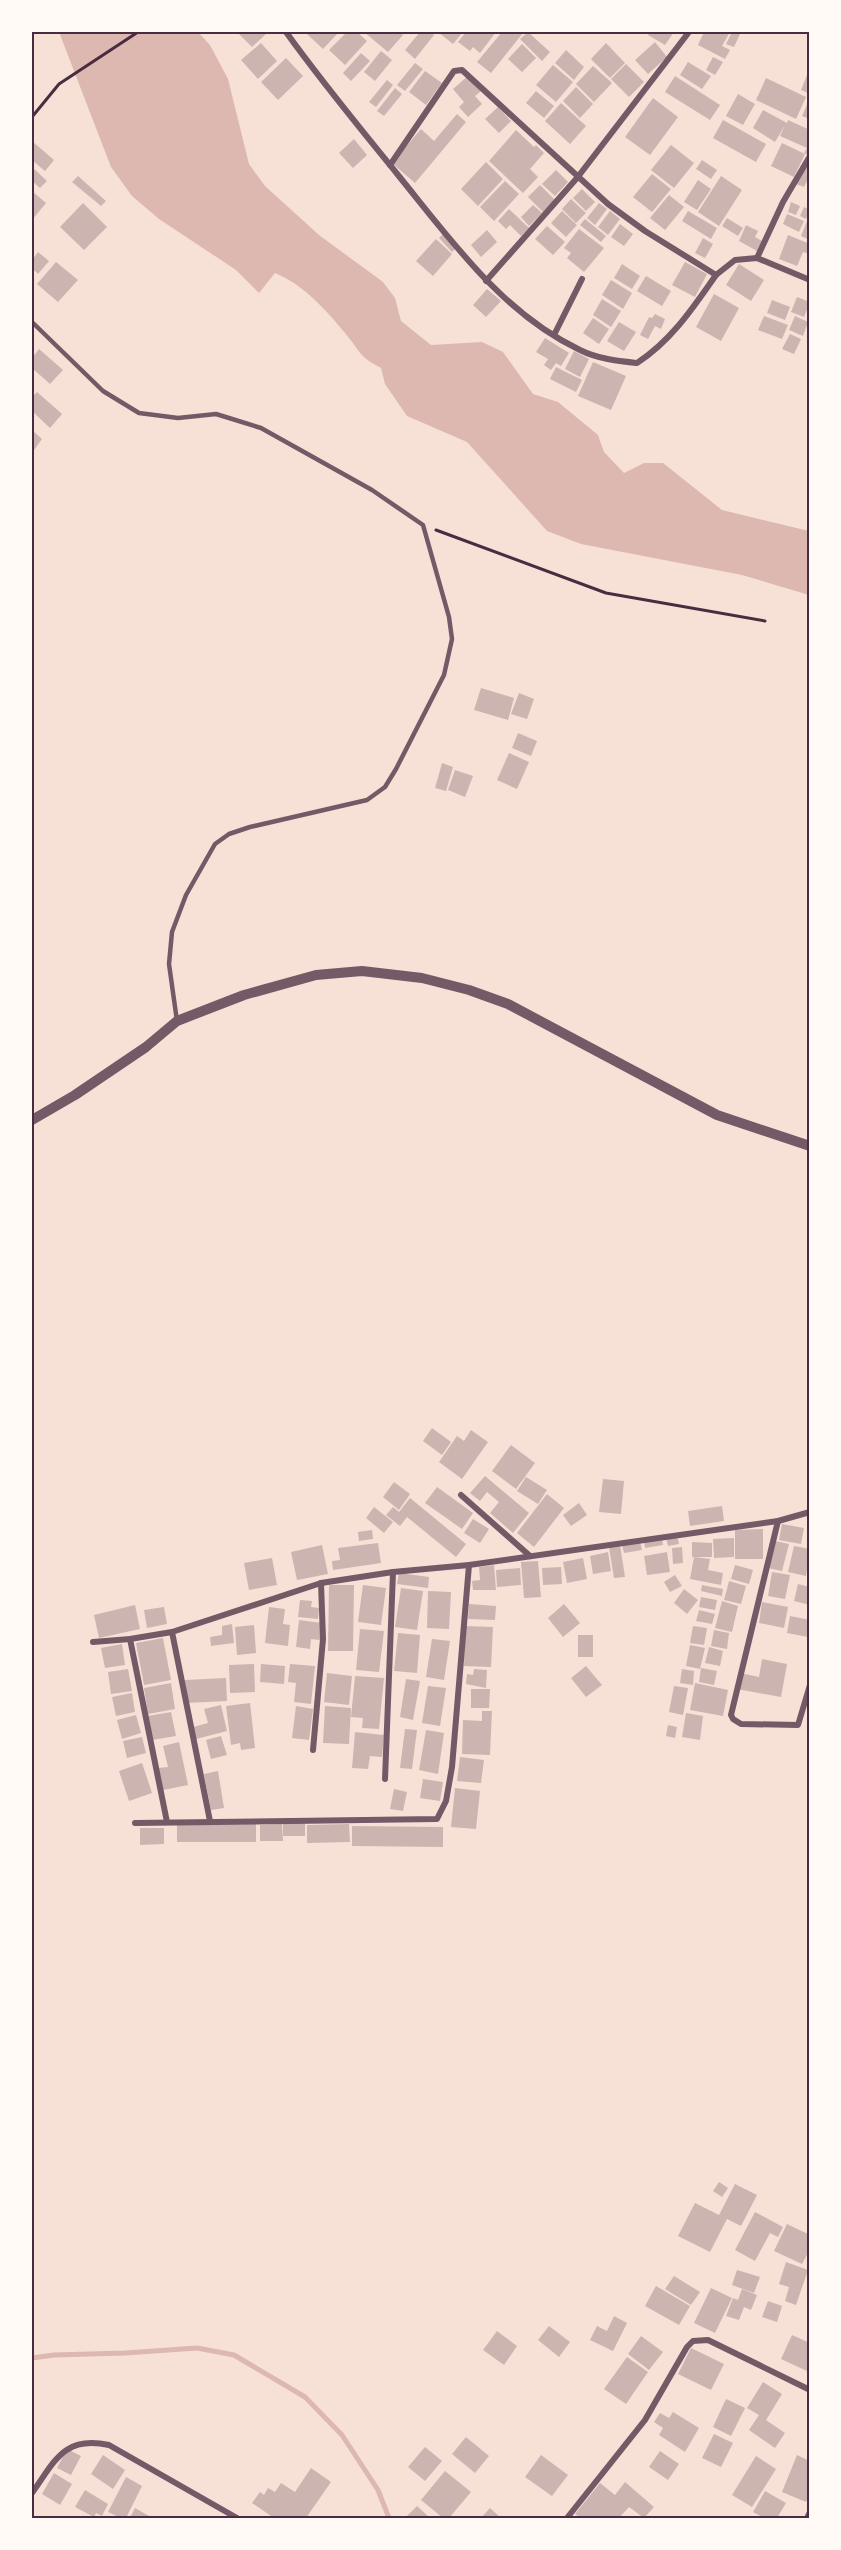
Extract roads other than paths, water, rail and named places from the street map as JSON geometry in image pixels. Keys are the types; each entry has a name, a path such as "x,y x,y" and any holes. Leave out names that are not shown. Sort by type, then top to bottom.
{"street":[{"path":"286,32 390,165 486,281 520,312 581,351 607,360 638,363 658,350 688,315 716,275 735,260 757,258 810,280"},
{"path":"486,281 578,178 688,32"},
{"path":"390,165 454,71 462,70 578,178 645,231 716,275"},
{"path":"757,258 783,202 810,156"},
{"path":"554,335 582,279"},
{"path":"32,1120 75,1095 128,1059 177,1021 244,995 316,975 362,971 422,978 469,990 508,1004 717,1115 810,1146"},
{"path":"461,1495 530,1556"},
{"path":"93,1642 130,1640 172,1632 321,1583 393,1572 469,1565 778,1521 810,1512"},
{"path":"778,1521 731,1714 741,1724 798,1725 810,1685"},
{"path":"135,1822 437,1819 446,1801 452,1767 469,1565"},
{"path":"385,1779 393,1572"},
{"path":"313,1750 323,1640 321,1583"},
{"path":"172,1632 210,1821"},
{"path":"130,1640 167,1822"},
{"path":"567,2518 645,2420 693,2341 708,2340 810,2390"},
{"path":"32,2493 65,2448 92,2441 109,2445 237,2518"},
{"path":"807,2518 810,2512"}],"lane":[{"path":"32,322 104,392 139,413 178,418 216,414 261,428 372,490 423,525 449,617 452,639 444,675 396,770 385,787 367,800 250,827 229,834 215,844 186,895 172,932 170,964 177,1021"}],"waterway":[{"path":"32,2358 197,2348 234,2355 305,2397 342,2435 378,2490 389,2518"}]}
